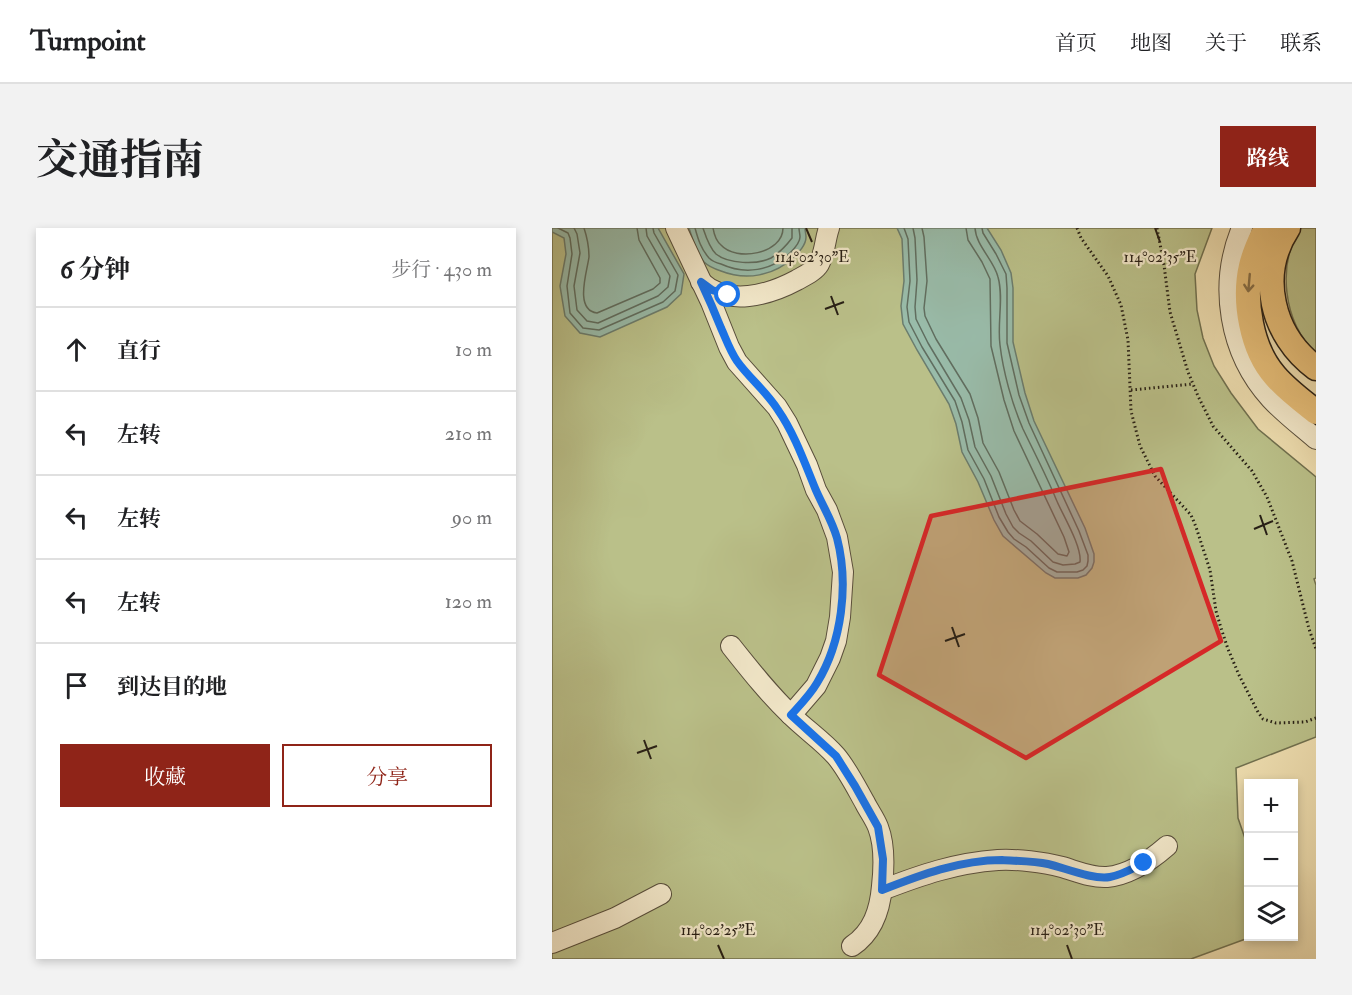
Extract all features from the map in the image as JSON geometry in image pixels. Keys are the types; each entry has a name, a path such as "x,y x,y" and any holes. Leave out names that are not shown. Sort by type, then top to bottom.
{"main road":[{"path":"1266,228 1252,259 1248,283 1248,305 1253,332 1261,354 1274,375 1316,412"},
{"path":"1288,228 1274,260 1273,299 1288,340 1300,355 1316,368"}],"street":[{"path":"676,228 737,362 777,407 787,423 837,537 843,572 843,589 836,641 816,686 791,715"},
{"path":"701,282 712,290 737,297 757,295 779,288 802,277 819,264 829,228"},
{"path":"1242,228 1233,254 1229,284 1230,307 1239,346 1251,372 1266,393 1316,439"},
{"path":"731,646 791,715 836,756 878,827 883,859 882,890 878,912 871,928 861,940 852,946"},
{"path":"882,890 934,871 965,864 1000,860 1044,863 1080,873 1110,877 1144,863 1167,846"},
{"path":"552,943 615,918 661,894"}],"path":[{"path":"1077,228 1081,238 1108,276 1120,305 1128,340 1131,411 1140,446 1155,476 1191,515 1196,526 1210,570 1216,611 1228,649 1258,712 1263,719 1276,723 1305,722 1316,718"},
{"path":"1157,228 1170,312 1192,384 1214,426 1252,471 1267,497 1292,561 1316,649"},
{"path":"1131,390 1192,384"}],"highlighted area":[{"path":"1161,469 1221,641 1026,758 879,675 931,516"}],"green space":[{"path":"552,228 1212,228 1195,274 1197,310 1203,338 1214,366 1258,429 1316,477 1316,578 1314,579 1316,585 1316,737 1236,768 1238,818 1244,835 1244,940 1191,959 552,959"},
{"path":"1300,228 1316,228 1316,353 1296,326 1287,293 1288,259"}],"water":[{"path":"552,228 658,228 684,274 681,294 667,307 600,337 580,333 565,316 560,286 566,254 564,238 552,232"},
{"path":"689,228 805,228 806,240 798,253 778,269 759,275 740,276 710,267 704,262"},
{"path":"897,228 987,228 1001,250 1011,273 1013,342 1025,393 1034,421 1085,528 1094,554 1092,568 1086,575 1078,578 1055,578 1046,573 1003,536 994,520 962,452 949,404 903,324 902,239"}],"route":[{"path":"728,295 712,290 701,282 737,362 777,407 787,423 837,537 843,572 843,589 836,641 816,686 791,715 836,756 878,827 883,859 882,890 934,871 965,864 1000,860 1044,863 1103,877 1122,873 1144,863"}]}
